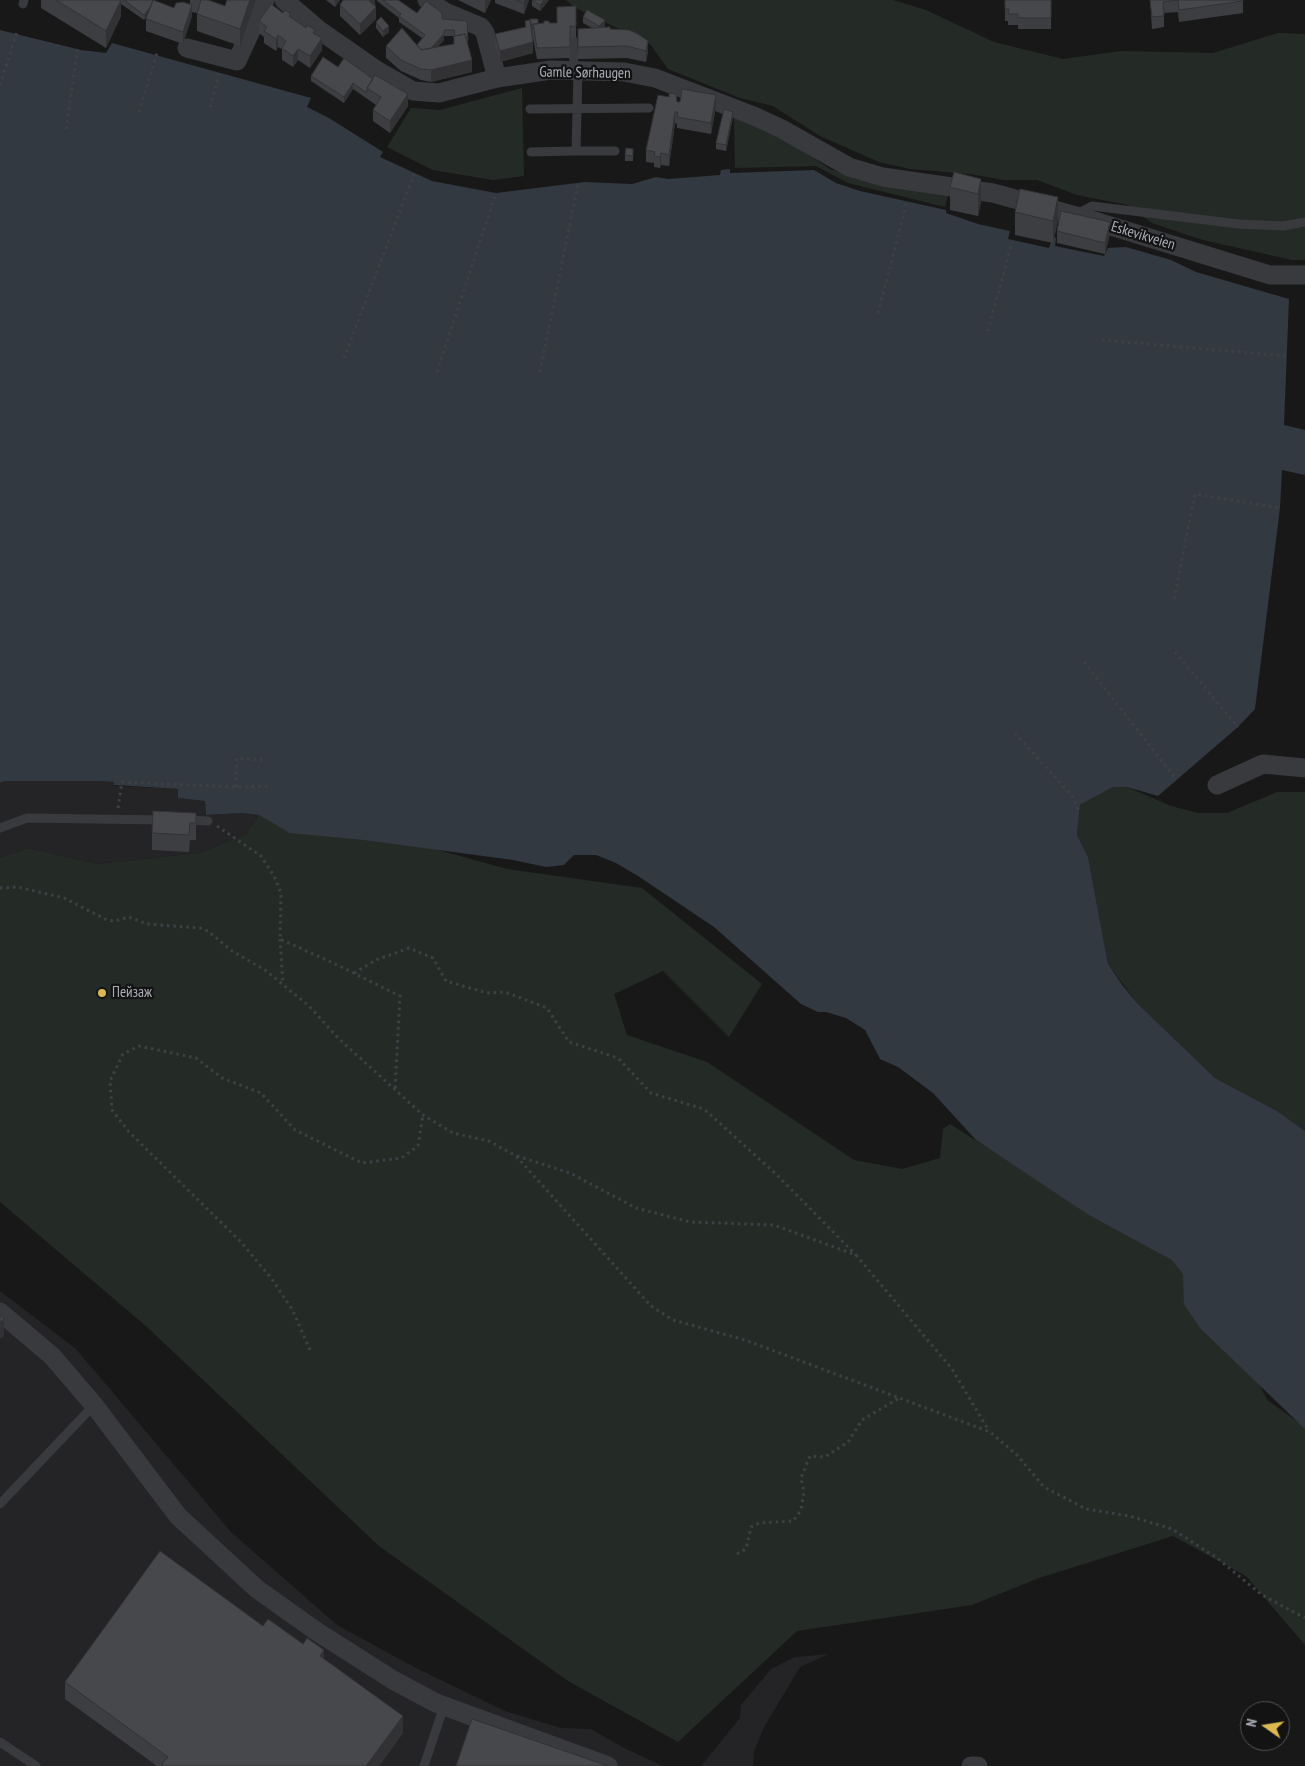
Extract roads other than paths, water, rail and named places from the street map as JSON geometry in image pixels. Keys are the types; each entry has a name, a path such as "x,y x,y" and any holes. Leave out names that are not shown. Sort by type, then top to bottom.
{"street":[{"path":"187,48 237,61 265,0"},
{"name":"Gamle Sørhaugen","path":"284,0 319,30 378,71 413,91 439,93 498,78 551,70 624,72 655,78 754,116 809,144"},
{"path":"426,0 446,5 481,27 485,33 498,78"},
{"name":"Eskevikveien","path":"809,144 849,167 883,177 993,193 1075,215 1270,275 1305,275"},
{"path":"1217,785 1263,764 1305,768"},
{"path":"0,1312 52,1356 94,1406 178,1516 250,1583 324,1636 393,1680 444,1706 608,1766"},
{"path":"971,1766 978,1766"}],"lane":[{"path":"573,40 576,71 576,151"},
{"path":"530,108 648,108"},
{"path":"531,152 615,151"},
{"path":"1075,215 1092,206 1238,224 1283,226 1305,222"},
{"path":"0,828 27,818 208,821"},
{"path":"0,1504 94,1406"},
{"path":"424,1766 444,1706"},
{"path":"0,1742 36,1766"}],"place":[{"name":"Пейзаж","path":"102,993"}]}
